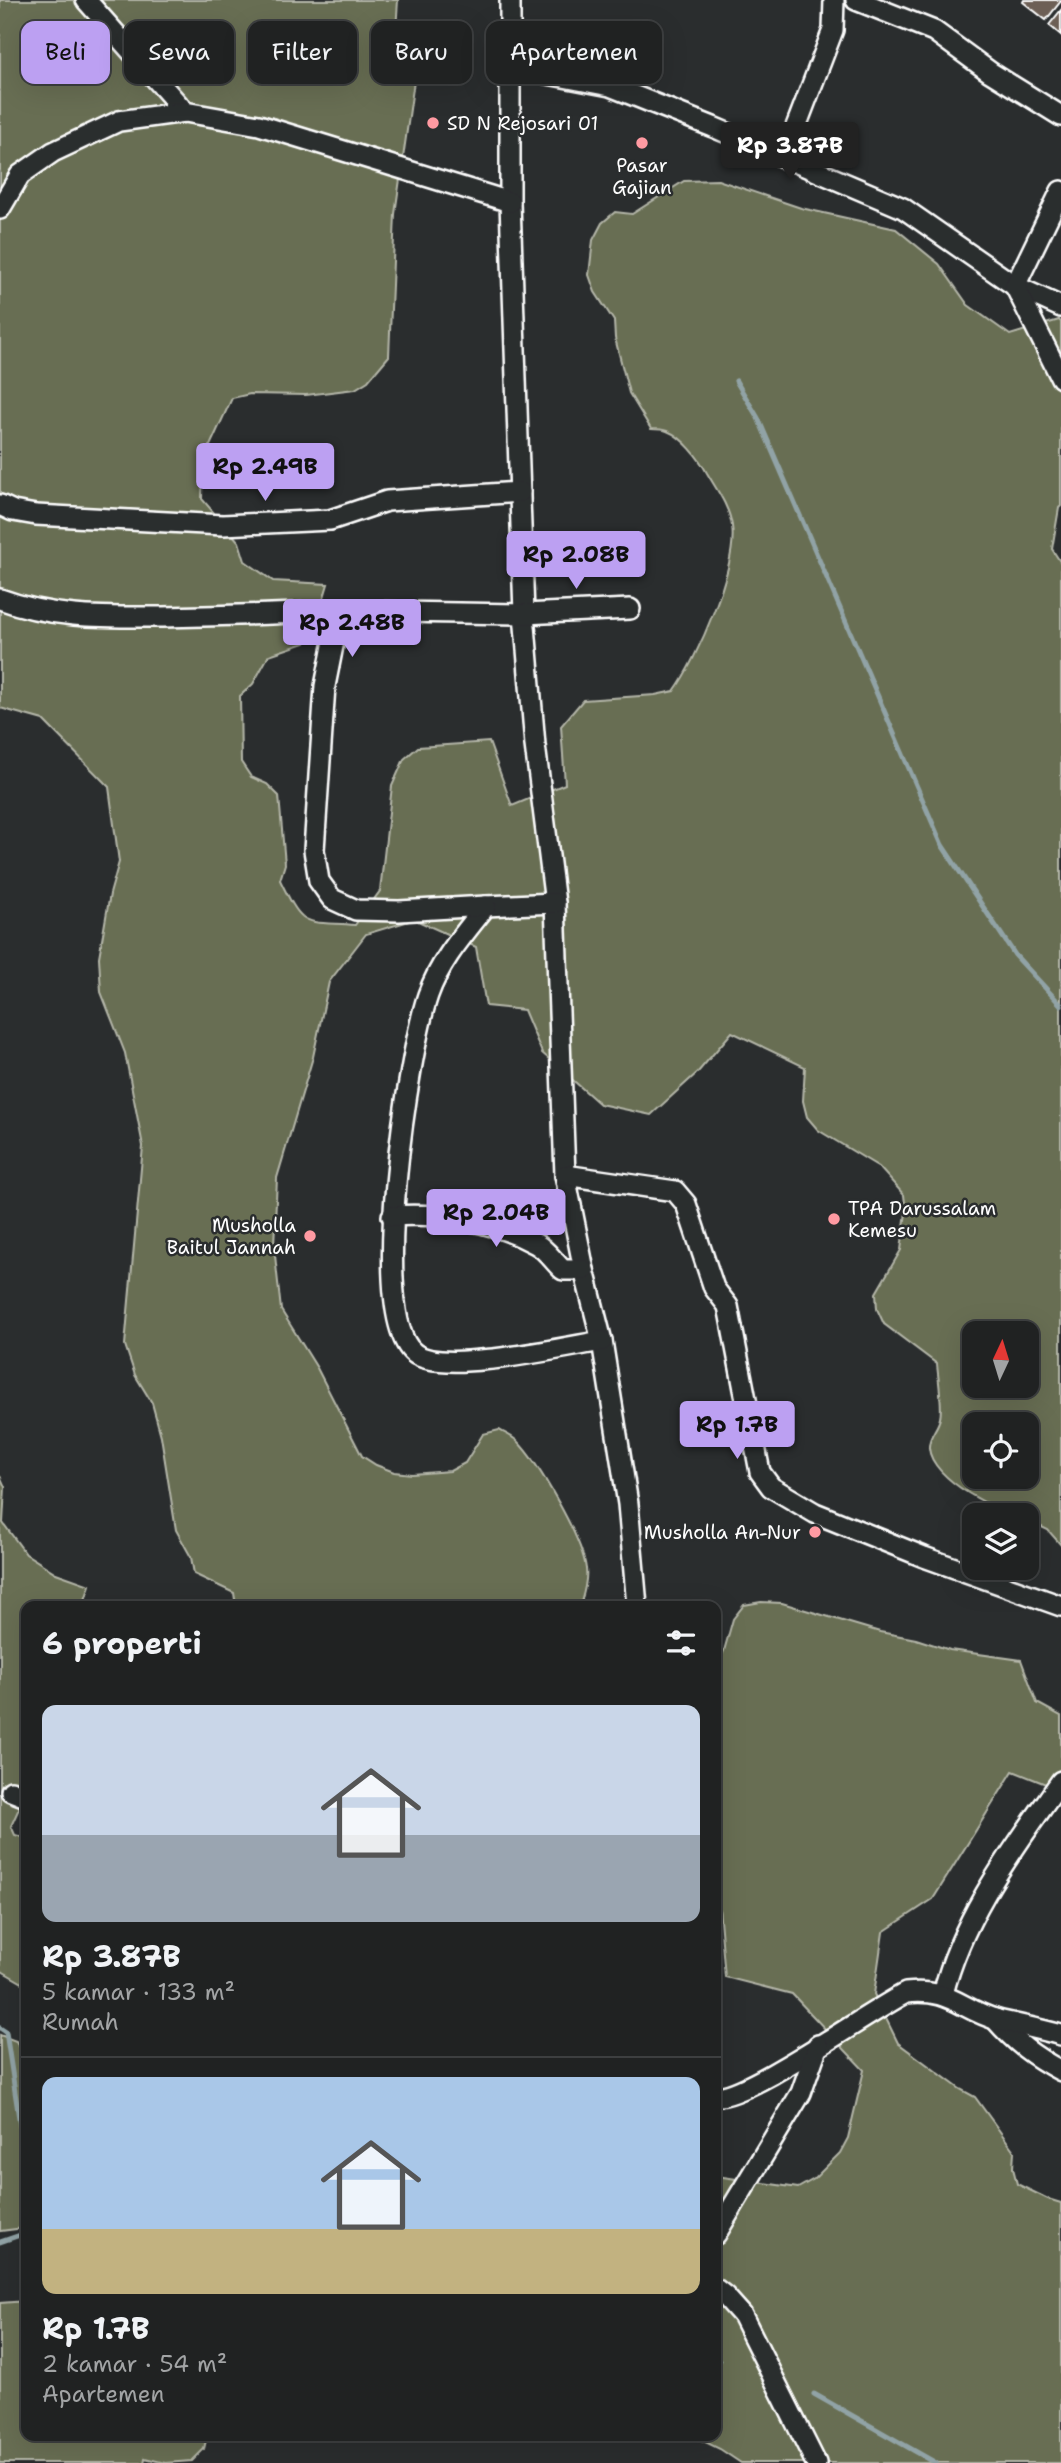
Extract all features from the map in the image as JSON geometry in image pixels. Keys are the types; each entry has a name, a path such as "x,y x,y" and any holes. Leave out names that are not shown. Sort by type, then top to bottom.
{"street":[{"path":"86,0 185,112"},
{"path":"510,0 510,21"},
{"path":"784,158 833,30 834,0"},
{"path":"856,0 934,31 990,72 1061,116"},
{"path":"510,84 510,202 524,614 535,745 555,903 565,1175 584,1270 602,1341 628,1504 637,1601"},
{"path":"599,84 610,86 903,208 1015,286 1061,307"},
{"path":"0,209 20,175 53,152 119,121 185,112 259,125 510,202"},
{"path":"1015,286 1061,191"},
{"path":"1015,286 1061,378"},
{"path":"0,505 13,512 36,516 223,525 330,520 387,500 520,492"},
{"path":"0,599 34,610 85,618 340,611 524,614 630,609"},
{"path":"340,611 325,686 314,850 318,881 332,899 356,910 398,911 555,903"},
{"path":"486,906 447,955 429,993 418,1033 392,1216 395,1300 401,1334 416,1355 471,1362 602,1341"},
{"path":"565,1175 675,1191 686,1204 714,1288 728,1306 760,1472 771,1487 815,1513 1061,1606"},
{"path":"392,1216 422,1214 470,1221 510,1232 537,1244 563,1270 584,1270"},
{"path":"943,1994 958,1946 993,1881 1061,1781"},
{"path":"721,2096 727,2096 765,2078 906,1993 924,1991 943,1994 995,2019 1061,2035"},
{"path":"995,2019 1012,2039 1031,2055 1061,2071"},
{"path":"721,2226 801,2093 818,2045"},
{"path":"721,2292 741,2315 816,2463"}],"green space":[{"path":"0,0 398,0 397,21 371,21 371,84 414,84 395,214 389,356 368,381 355,389 306,395 250,394 232,398 203,461 202,499 239,542 245,561 273,581 328,584 314,631 305,643 269,655 253,684 240,696 241,762 251,777 267,784 279,796 285,864 280,880 300,915 314,922 355,925 380,891 392,786 404,759 418,747 489,742 512,806 565,784 561,726 583,700 655,695 674,691 694,658 714,612 729,564 732,543 732,526 728,512 695,455 673,434 651,429 629,393 615,338 614,321 595,292 589,275 593,240 602,223 615,212 632,214 684,181 718,180 801,208 896,229 939,264 968,305 1010,335 1059,320 1061,506 1052,549 1061,563 1061,1545 1048,1530 1039,1526 1039,1503 987,1503 963,1489 1039,1489 1039,1412 962,1412 962,1488 941,1472 933,1460 929,1444 941,1413 937,1364 884,1324 877,1309 876,1293 901,1250 906,1212 904,1195 879,1167 818,1130 807,1117 803,1101 805,1067 732,1032 698,1072 651,1115 600,1104 542,1053 524,1010 486,1006 476,947 418,921 409,921 366,934 329,982 313,1057 277,1178 274,1246 281,1310 317,1368 362,1456 376,1465 394,1472 412,1474 450,1471 465,1463 483,1434 499,1430 517,1441 547,1483 577,1540 586,1574 581,1601 235,1601 234,1593 194,1574 191,1557 176,1530 161,1436 152,1403 135,1375 125,1345 143,1146 125,1053 101,992 99,957 110,894 119,862 109,787 43,720 0,708"},
{"path":"0,1476 5,1487 3,1523 26,1554 56,1573 90,1585 85,1601 21,1601 21,1804 11,1826 15,1835 21,1837 21,1982 0,1970"},
{"path":"761,1602 782,1603 950,1650 1021,1660 1037,1703 1061,1716 1061,1790 1013,1771 933,1899 883,1932 874,1994 898,2043 975,2097 1014,2151 1013,2168 1017,2184 1061,2203 1061,2463 741,2463 703,2441 721,2441 721,2177 798,2188 814,2179 840,2153 848,2138 864,2070 792,1994 725,1977 721,1930 721,1657 733,1619 744,1605"},
{"path":"0,2035 16,2041 21,2050 21,2228 0,2231"},
{"path":"21,2301 21,2441 206,2441 204,2449 192,2461 165,2463 145,2458 144,2463 0,2463 0,2303"}],"building":[{"path":"1061,1 1046,20 1023,2"},
{"path":"1061,10 1061,35 1049,25"}],"waterway":[{"path":"736,381 758,418 942,845 1015,955 1061,1005"},
{"path":"0,2028 6,2032 21,2132"},
{"path":"0,2242 21,2235"},
{"path":"814,2394 936,2463"}],"place":[{"name":"SD N Rejosari 01","path":"433,123"},
{"name":"Pasar Gajian","path":"642,143"},
{"name":"TPA Darussalam Kemesu","path":"834,1219"},
{"name":"Musholla Baitul Jannah","path":"310,1236"},
{"name":"Musholla An-Nur","path":"815,1532"}]}
